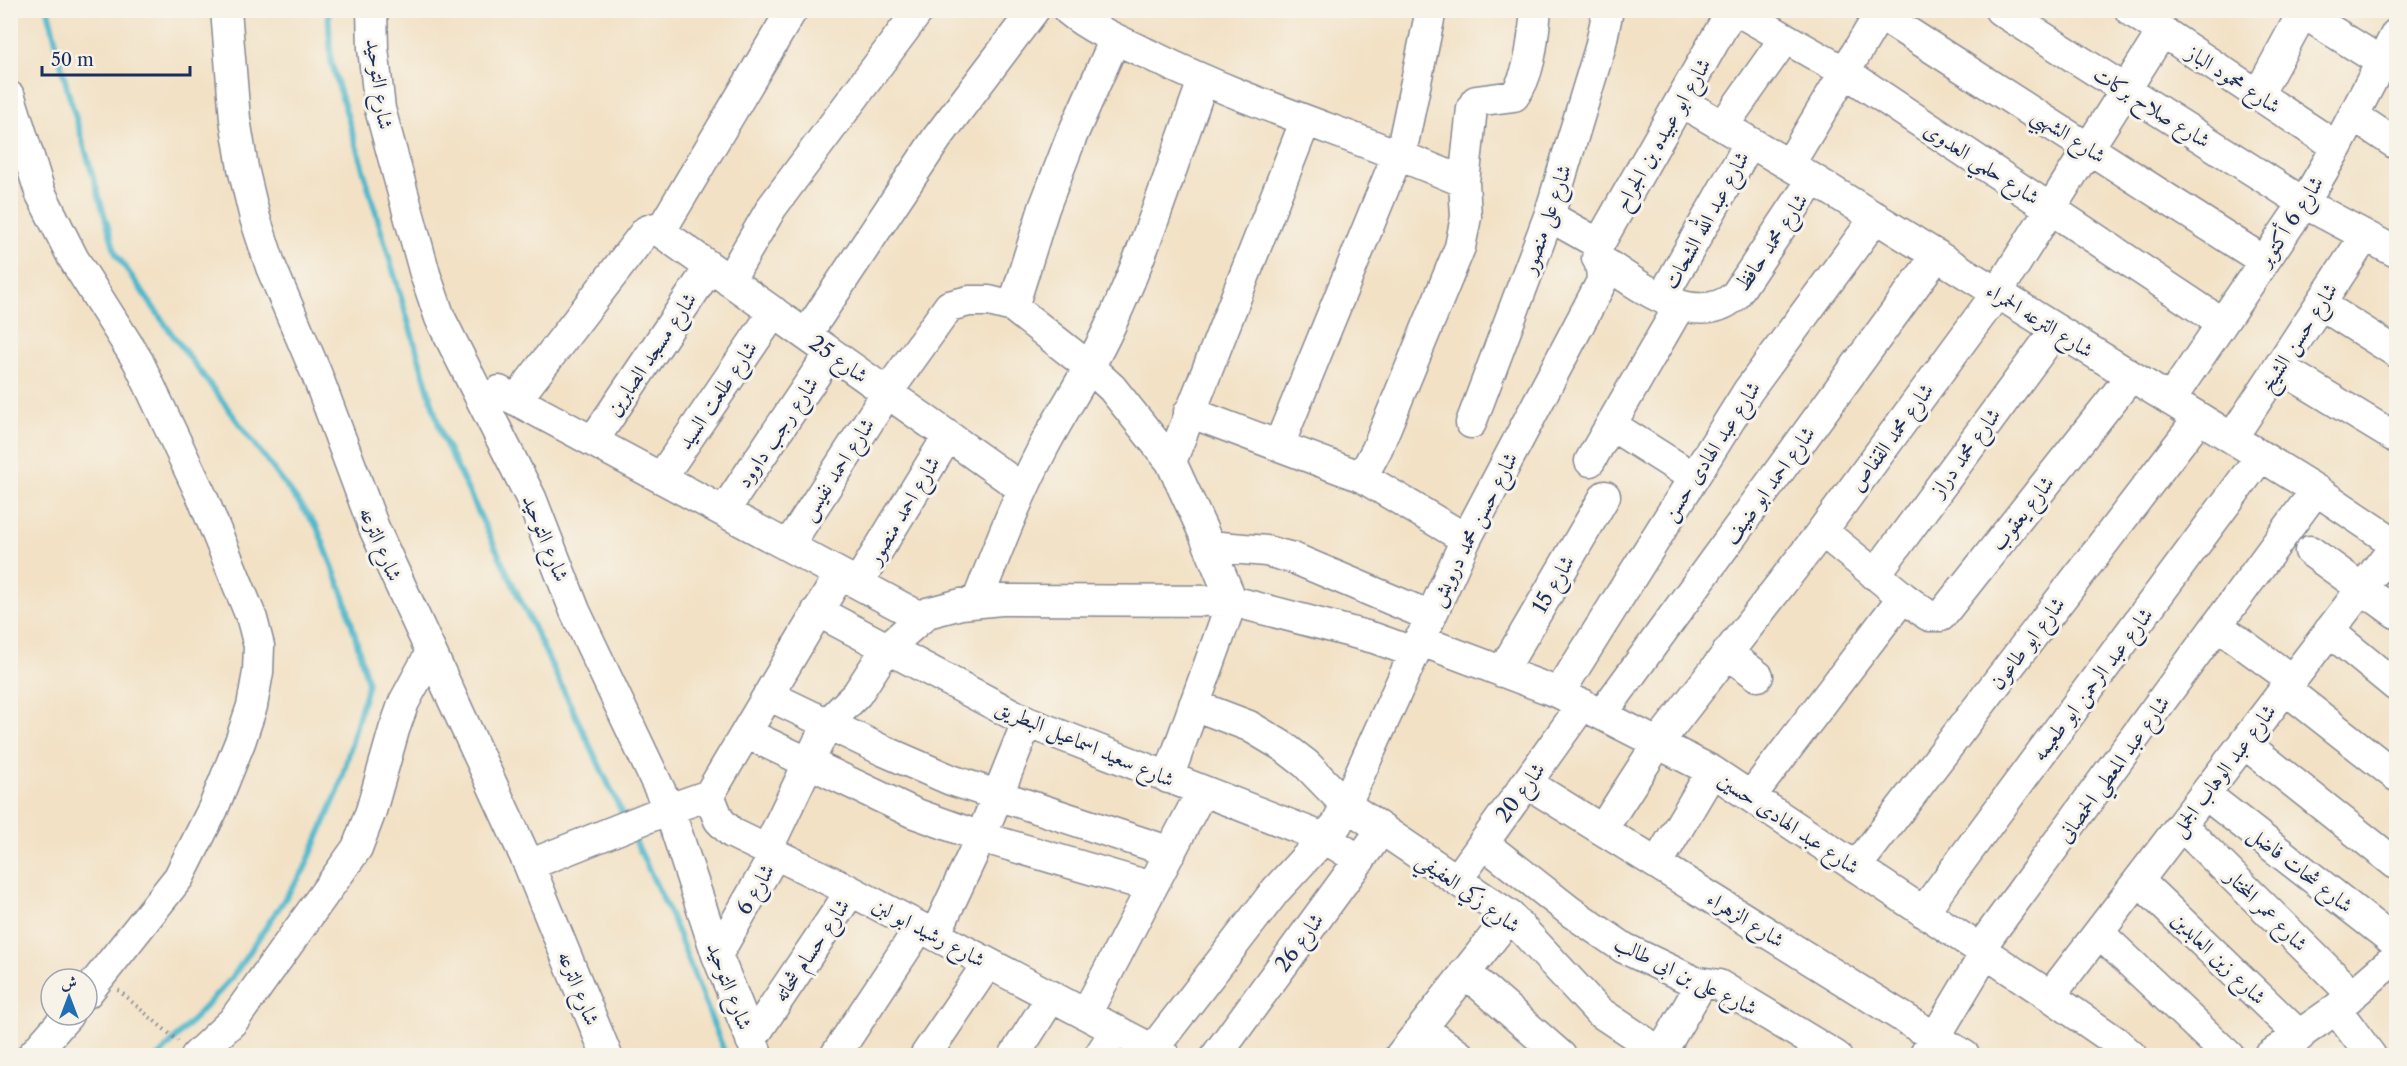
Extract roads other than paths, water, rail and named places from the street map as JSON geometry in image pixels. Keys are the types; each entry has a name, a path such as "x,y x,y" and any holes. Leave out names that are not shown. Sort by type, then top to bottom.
{"street":[{"name":"شارع الترعه","path":"226,10 235,119 255,218 271,267 321,385 374,528 529,866 607,1056"},
{"name":"شارع التوحيد","path":"372,10 373,48 380,109 425,274 440,318 531,498 575,611 669,809 717,955 755,1048"},
{"path":"516,400 645,231 657,230 792,10"},
{"name":"شارع مسجد الصابرين","path":"592,441 772,207 919,10"},
{"path":"806,336 937,138 1034,10"},
{"path":"1068,10 1115,39 1203,81 1305,122 1397,153 1464,182"},
{"path":"1279,445 1404,139 1431,10"},
{"path":"1362,477 1377,449 1460,247 1466,217 1464,182 1472,108 1476,101 1514,96 1521,87 1533,43 1536,10"},
{"name":"شارع على منصور","path":"1471,423 1549,216 1600,48 1608,10"},
{"name":"شارع حلمي العدوى","path":"1734,10 1845,72 2222,323"},
{"name":"شارع ابو عبيده بن الجراح","path":"1598,251 1680,101 1734,10"},
{"name":"شارع صلاح بركات","path":"2001,10 2304,203 2386,242"},
{"name":"شارع محمود الباز","path":"2130,10 2337,147"},
{"name":"شارع محمد حافظ","path":"1549,216 1671,302 1709,309 1719,307 1735,296 1801,172 1845,72 1879,12"},
{"name":"شارع الشهبي","path":"1879,12 2264,261"},
{"path":"2258,95 2304,12 2389,66"},
{"name":"شارع محمد القفاص","path":"1602,830 1658,742 1822,531 1997,293 2162,32"},
{"name":"شارع 6 أكتوبر","path":"2170,400 2304,203 2354,116 2389,66 2397,34"},
{"path":"1723,126 1785,38"},
{"path":"1115,39 1071,138 1013,307 1112,388 1171,462 1232,601 1168,778"},
{"path":"977,602 1010,515 1044,446 1111,325 1203,81"},
{"path":"10,97 40,192 73,258 138,361 203,499 252,619 259,646 258,672 252,706 213,809 178,877 99,979"},
{"name":"شارع الترعه الحمراء","path":"1680,101 1937,255 2316,490 2396,544"},
{"path":"2354,116 2397,144"},
{"path":"1171,462 1305,122"},
{"name":"شارع عبد الله الشحات","path":"1590,461 1611,425 1750,142"},
{"name":"شارع عبد الهادى حسن","path":"1581,704 1693,477 1771,358 1876,218"},
{"name":"شارع 25","path":"657,230 1023,489"},
{"name":"شارع حسن الشيخ","path":"2232,438 2320,304 2386,242"},
{"name":"شارع حسن محمد درويش","path":"1159,1052 1276,890 1337,824 1466,539 1601,283 1602,270 1598,251"},
{"name":"شارع احمد ابو ضيف","path":"1581,704 1937,255"},
{"name":"شارع احمد نفيس","path":"788,546 886,393 949,306 969,301 988,301 1013,307"},
{"path":"2320,304 2397,352"},
{"name":"شارع طلعت السيد","path":"661,478 774,312"},
{"name":"شارع محمد دراز","path":"1875,574 2056,330"},
{"name":"شارع رجب داوود","path":"724,511 830,353"},
{"path":"2279,367 2397,438"},
{"path":"470,375 922,618"},
{"name":"شارع يعقوب","path":"1903,597 1929,616 1941,616 2131,376"},
{"path":"1189,412 1362,477 1466,539"},
{"name":"شارع ابو طاعون","path":"1856,867 2199,418"},
{"path":"1611,425 1693,477"},
{"name":"شارع احمد منصور","path":"709,795 817,611 849,578 948,436"},
{"name":"شارع عبد الرحمن ابو طعيمه","path":"1923,912 2261,456"},
{"name":"شارع عبد المعطي الحمصانى","path":"1930,1047 1986,952 1985,944 1989,936 2316,490"},
{"name":"شارع 15","path":"1502,672 1605,496"},
{"path":"1751,796 1903,597 1822,531"},
{"name":"شارع عبد الوهاب الجمل","path":"2050,996 2396,544"},
{"path":"1209,546 1266,551 1293,558 1421,636"},
{"path":"2310,552 2397,612"},
{"name":"شارع 6","path":"717,955 771,852 807,764 827,724 857,694 887,648 927,613 961,604 1023,600 1232,601 1374,638 1421,636"},
{"name":"شارع سعيد اسماعيل البطريق","path":"817,611 1027,722 1324,838 1360,860"},
{"path":"2218,626 2397,776"},
{"path":"2329,631 2397,686"},
{"name":"شارع عبد الهادى حسين","path":"1421,636 1581,704 1712,771 1986,952 2115,1041 2132,1056"},
{"path":"1727,653 1758,676"},
{"path":"188,1049 233,1021 357,848 371,811 404,702 430,654"},
{"path":"768,694 916,766 1172,852"},
{"name":"شارع 20","path":"1457,880 1581,704"},
{"name":"شارع زكي العفيفي","path":"1194,705 1249,726 1284,747 1306,764 1346,805 1510,916 1598,1011 1664,1054"},
{"path":"835,1056 927,931 981,837 1027,722"},
{"path":"746,733 914,813 981,837 1152,887"},
{"path":"2244,742 2397,864"},
{"path":"1657,864 1712,771"},
{"name":"شارع الزهراء","path":"1527,783 1657,864 1930,1047 1965,1056"},
{"path":"1086,1014 1202,792"},
{"name":"شارع شحات فاضل","path":"2205,794 2396,956"},
{"path":"529,866 709,795"},
{"name":"شارع رشيد ابو لبن","path":"709,795 724,827 1159,1052"},
{"name":"شارع عمر المختار","path":"2181,825 2345,1002 2371,1056"},
{"name":"شارع 26","path":"1215,1056 1383,829"},
{"name":"شارع على بن ابى طالب","path":"1484,843 1571,912 1624,948 1693,981 1719,986 1836,1056"},
{"name":"شارع زين العابدين","path":"2139,881 2300,1036"},
{"name":"شارع حسام شحاته","path":"755,1048 851,891"},
{"path":"1400,1056 1510,916"},
{"path":"2099,933 2229,1056"},
{"path":"2274,1054 2345,1002 2396,956"},
{"path":"925,1056 988,963"},
{"path":"1465,972 1562,1056"},
{"path":"1664,1054 1702,982"},
{"path":"1014,1056 1052,996"},
{"path":"32,1056 57,1027"},
{"path":"1422,1028 1460,1056"},
{"path":"1099,1056 1116,1030"}],"waterway":[{"path":"48,10 67,88 116,254 172,334 317,527 345,599 368,683 339,789 304,870 232,978 159,1056"},
{"path":"328,10 331,61 442,436 625,819"},
{"path":"632,834 671,916 726,1056"}]}
